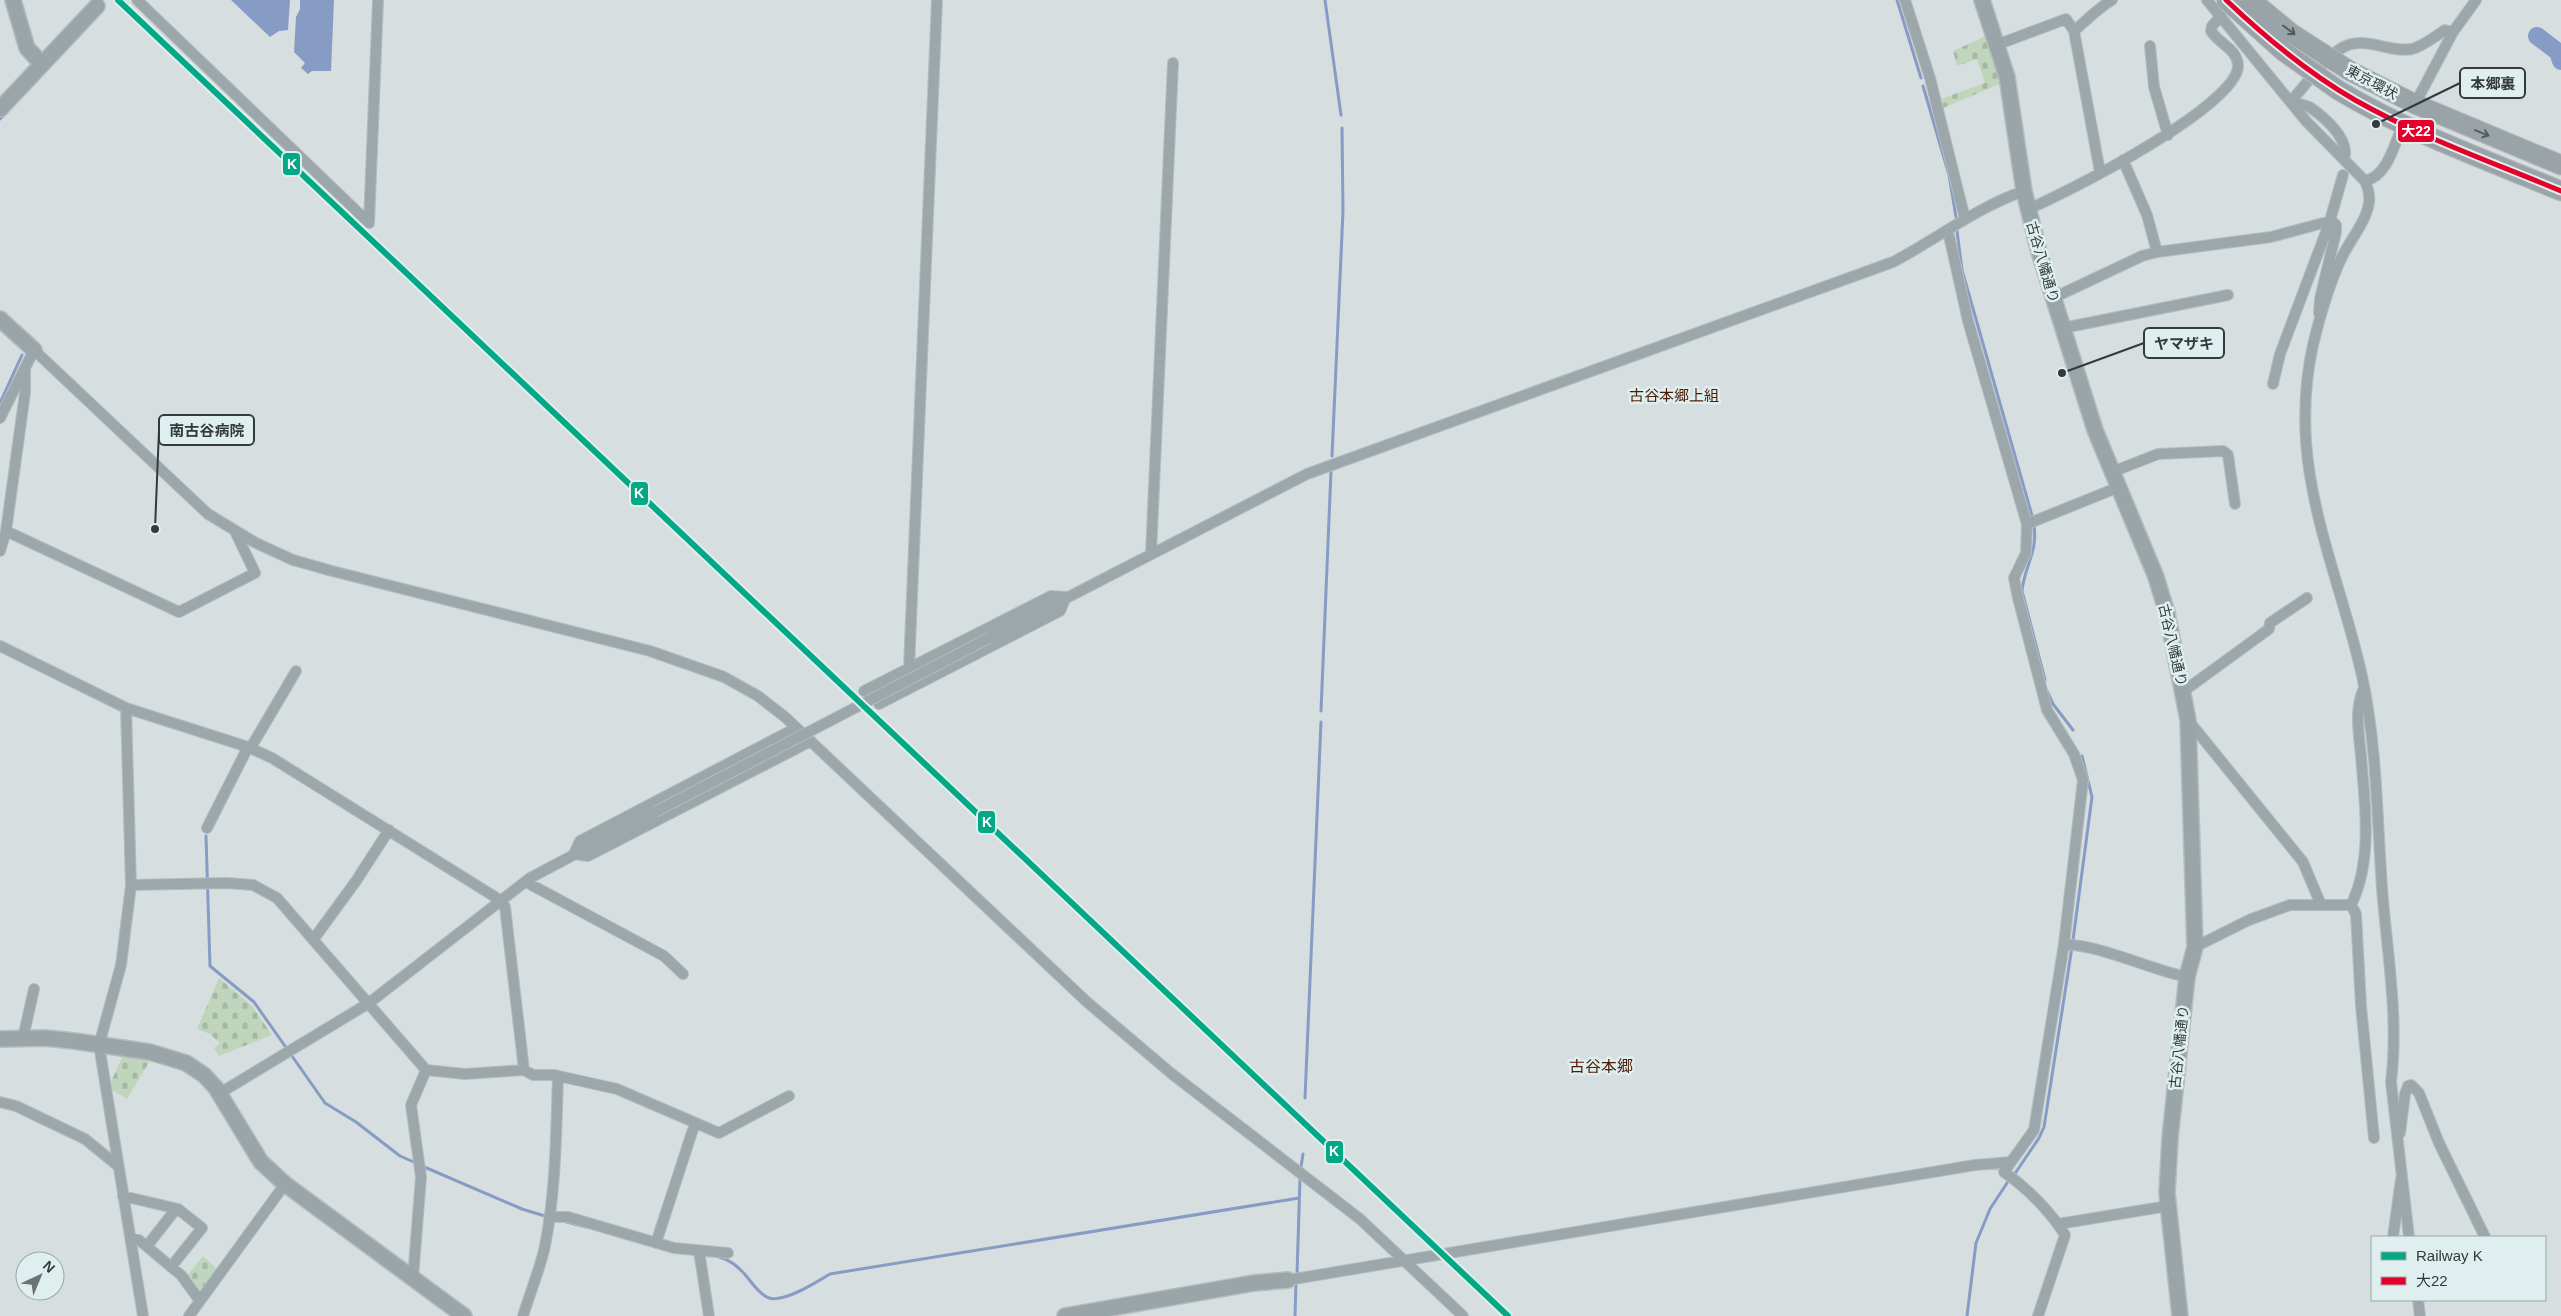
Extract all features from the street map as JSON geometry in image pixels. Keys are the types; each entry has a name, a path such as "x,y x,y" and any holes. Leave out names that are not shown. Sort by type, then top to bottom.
{"highway":[{"name":"東京環状","path":"2251,0 2291,33 2350,71 2437,114 2561,165"},
{"name":"東京環状","path":"2224,8 2338,90 2423,134 2561,191"}],"street":[{"path":"13,0 27,48 42,64"},
{"path":"137,0 369,223 378,0"},
{"path":"909,668 938,0"},
{"path":"1905,0 1930,78 1965,220"},
{"name":"古谷八幡通り","path":"1982,0 1999,44 2008,76 2024,191 2053,298 2095,430 2156,577 2167,613 2184,691 2188,720 2194,947 2187,977 2170,1138 2168,1206 2180,1316"},
{"path":"2074,31 2095,14 2098,4 2112,0"},
{"path":"2207,0 2224,8 2306,121 2365,181 2369,202 2365,215 2340,260 2320,322 2308,368 2305,409 2306,442 2320,524 2353,640 2372,732 2392,999 2394,1057 2391,1082 2409,1236"},
{"path":"2415,104 2452,32 2476,0"},
{"path":"0,109 99,3"},
{"path":"2028,209 2055,198 2168,135 2208,105 2236,75 2238,64 2236,56 2211,31 2212,26 2224,8"},
{"path":"1999,44 2066,19 2074,31 2100,172"},
{"path":"2291,101 2334,55 2346,45 2374,43 2396,50 2414,49 2446,30 2452,32"},
{"path":"2150,46 2156,97 2168,135"},
{"path":"1151,554 1173,63"},
{"path":"2291,101 2310,108 2341,137 2345,145 2345,155"},
{"path":"2365,181 2376,178 2383,170 2403,124"},
{"path":"2123,160 2149,220 2157,252"},
{"path":"2273,384 2280,354 2330,222 2343,175"},
{"path":"220,1093 369,1003 500,900 526,882 574,854 1291,481 1322,468 1893,262 1999,200 2024,191"},
{"path":"2053,298 2142,256 2157,252 2250,241 2330,222 2336,225 2336,232 2320,298 2320,322"},
{"path":"1948,231 1968,321 2027,524 2026,553 2014,578 2018,598 2047,710 2074,754 2083,780 2064,944 2034,1130 2004,1172 2014,1179 2058,1224 2065,1235 2038,1316"},
{"path":"2063,328 2228,295"},
{"path":"0,319 208,514 256,543 293,560 650,651 724,677 758,696 811,741 1087,1002 1172,1074 1360,1219 1463,1316"},
{"path":"0,418 34,350"},
{"path":"0,551 6,531 25,393 25,365"},
{"path":"2112,472 2158,454 2223,451 2228,455 2236,504"},
{"path":"2027,524 2119,488"},
{"path":"6,531 179,612 255,573 234,530"},
{"path":"864,691 1051,596 1066,597"},
{"path":"879,704 1060,611 1066,597"},
{"path":"2184,691 2269,630 2270,622 2307,598"},
{"path":"0,646 126,708 249,748 290,768 500,900 505,907 524,1070"},
{"path":"207,828 249,748 296,671"},
{"path":"2364,688 2359,699 2358,728 2365,814 2364,848 2362,873 2351,905 2356,914 2361,1006 2374,1138"},
{"path":"126,708 131,885 121,965 99,1045 143,1316"},
{"path":"2188,720 2303,862 2321,905"},
{"path":"574,854 580,841 796,728"},
{"path":"574,854 588,856 811,741"},
{"path":"313,940 356,881 388,830"},
{"path":"526,882 664,956 683,974"},
{"path":"131,885 227,883 253,885 277,898 426,1070 465,1074 524,1070 533,1074 558,1076 617,1089 719,1133 789,1096"},
{"path":"2194,947 2249,920 2290,905 2351,905"},
{"path":"2064,944 2085,945 2157,971 2187,977"},
{"path":"23,1038 34,989"},
{"path":"0,1039 45,1038 150,1052 180,1060 204,1075 220,1093 261,1162 285,1184 464,1316"},
{"path":"413,1278 421,1177 411,1105 426,1070"},
{"path":"523,1316 544,1247 549,1217 555,1154 558,1076"},
{"path":"2398,1147 2405,1094 2408,1086 2411,1085 2419,1093 2439,1143 2485,1236"},
{"path":"0,1102 16,1106 85,1139 118,1166"},
{"path":"656,1243 695,1123"},
{"path":"1065,1316 1254,1283 1288,1280 1975,1165 2010,1162"},
{"path":"2393,1236 2399,1180 2403,1177"},
{"path":"189,1316 285,1184"},
{"path":"123,1196 176,1209 202,1228 171,1267"},
{"path":"2058,1224 2168,1206"},
{"path":"147,1246 176,1209"},
{"path":"549,1217 568,1218 656,1243 699,1251 728,1253"},
{"path":"131,1238 139,1240 147,1246 181,1276 200,1301"},
{"path":"699,1251 709,1316"},
{"path":"2418,1301 2420,1316"}],"green space":[{"path":"1988,35 2002,83 1941,109 1938,100 1985,83 1977,59 1957,66 1953,51"},
{"path":"219,978 252,1006 272,1035 219,1056 214,1048 220,1043 210,1034 197,1029"},
{"path":"123,1055 151,1059 127,1099 112,1090 110,1084"},
{"path":"203,1256 219,1271 200,1296 185,1278"}],"water":[{"path":"231,0 290,0 288,30 279,31 270,37"},
{"path":"300,0 334,0 331,71 312,71 308,74 301,68 305,63 294,52 296,17 300,9"}],"waterway":[{"path":"1325,0 1341,115"},
{"path":"1897,0 1921,78"},
{"path":"2537,36 2558,52 2561,61"},
{"path":"1923,86 1949,175 1956,217"},
{"path":"0,119 5,114"},
{"path":"1332,456 1343,211 1342,128"},
{"path":"1957,231 1962,270 2033,519"},
{"path":"0,403 22,355"},
{"path":"1321,711 1331,471"},
{"path":"2034,526 2034,544 2022,591 2045,680"},
{"path":"2047,691 2053,704 2073,730"},
{"path":"1305,1098 1321,722"},
{"path":"2073,940 2092,797 2082,756"},
{"path":"206,836 210,966 254,1002 325,1103 356,1122 400,1156 416,1163"},
{"path":"2014,1175 2039,1138 2044,1127 2072,947"},
{"path":"1301,1167 1303,1154"},
{"path":"422,1166 522,1209 548,1217"},
{"path":"1297,1275 1300,1178"},
{"path":"1967,1316 1976,1243 1990,1209 2009,1180"},
{"path":"719,1257 738,1268 763,1294 775,1299 800,1291 830,1274 1299,1198"},
{"path":"563,1221 586,1227"},
{"path":"1295,1316 1296,1282"}],"rail line":[{"name":"K","path":"118,0 1508,1316"}],"transit line":[{"name":"大22","path":"2226,0 2288,54 2355,100 2405,126 2561,191"}],"place":[{"name":"本郷裏","path":"2376,124"},
{"name":"ヤマザキ","path":"2062,373"},
{"name":"南古谷病院","path":"155,529"}],"district":[{"name":"古谷本郷上組","path":"1674,395"},
{"name":"古谷本郷","path":"1601,1066"}]}
